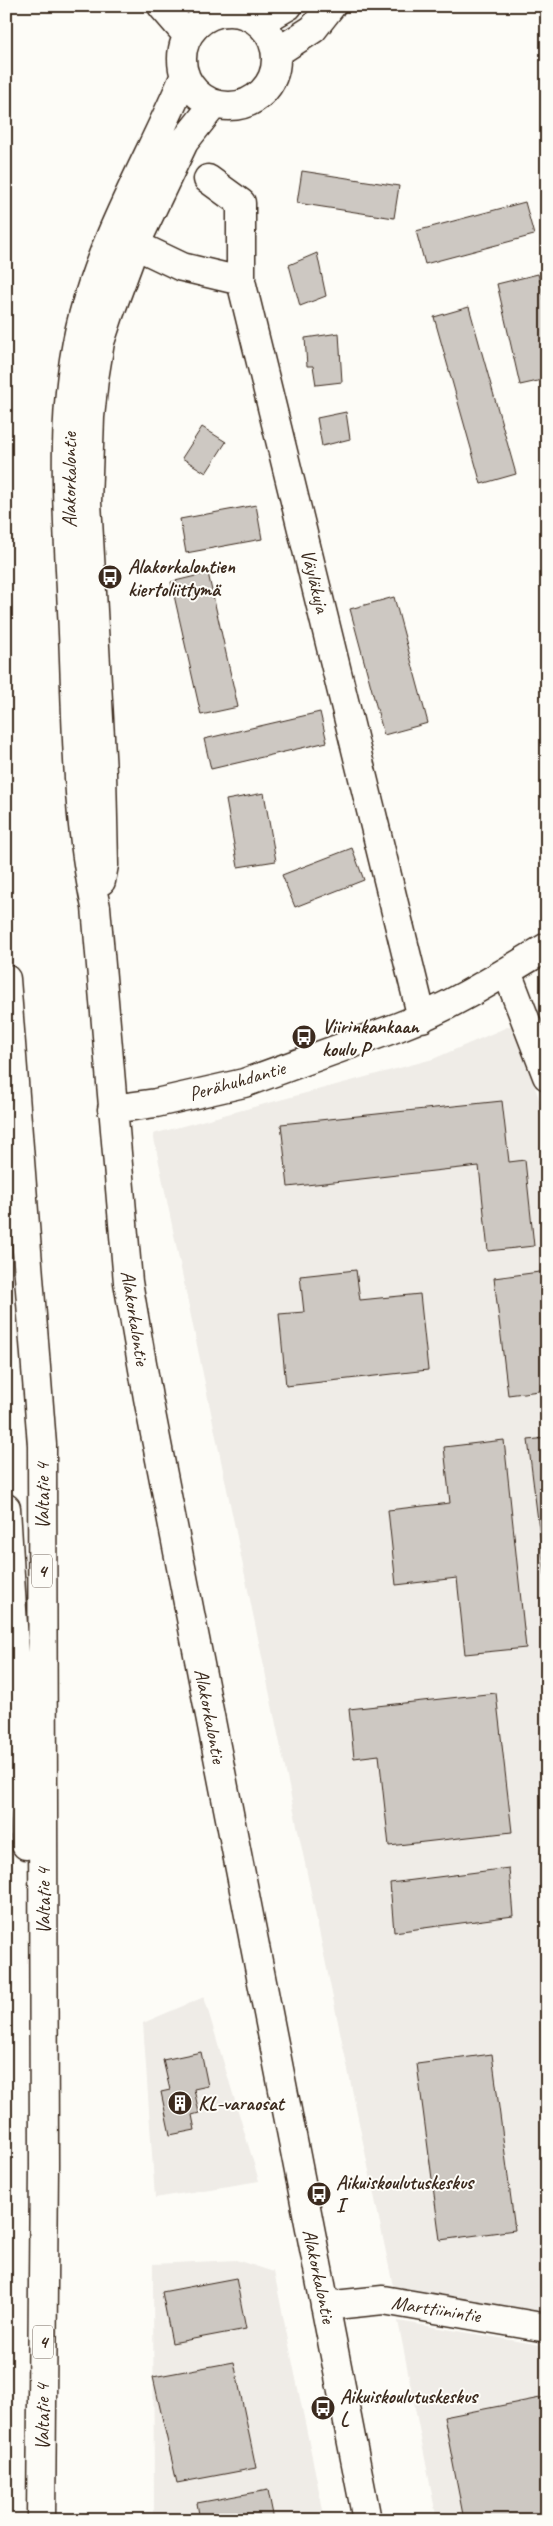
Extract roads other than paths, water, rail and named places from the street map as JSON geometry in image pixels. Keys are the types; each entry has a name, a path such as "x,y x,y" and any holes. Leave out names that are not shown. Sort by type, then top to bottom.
{"main road":[{"path":"162,6 188,36"},
{"path":"259,23 288,6"},
{"path":"276,54 314,29 331,6"},
{"path":"227,9 259,23 270,37 276,54 273,74 269,84 258,96 234,106 214,104 196,93 185,75 182,55 188,36 195,28 211,16 227,9"},
{"name":"Alakorkalontie","path":"185,75 164,124 111,232 82,317 75,352 68,438 67,490 77,727 86,861 96,906 128,1282 148,1398 312,2247 367,2520"},
{"name":"Alakorkalontie","path":"96,906 104,864 102,774 87,502 90,417 100,342 116,292 135,245 184,142 214,104"},
{"name":"Väyläkuja","path":"208,179 240,203 242,281 422,1018"},
{"path":"111,232 182,267 242,281"},
{"name":"Perähuhdantie","path":"112,1109 156,1103 244,1083 422,1018 547,947"},
{"path":"506,972 547,1076"},
{"name":"Valtatie 4","path":"6,979 42,1446 44,2164 41,2520"},
{"name":"Valtatie 4","path":"6,1508 44,2164"},
{"name":"Marttiinintie","path":"325,2306 383,2300 547,2328"}],"place":[{"name":"Alakorkalontien kiertoliittymä","path":"110,577"},
{"name":"Viirinkankaan koulu P","path":"304,1037"},
{"name":"KL-varaosat","path":"180,2103"},
{"name":"Aikuiskoulutuskeskus I","path":"319,2194"},
{"name":"Aikuiskoulutuskeskus L","path":"323,2408"}]}
